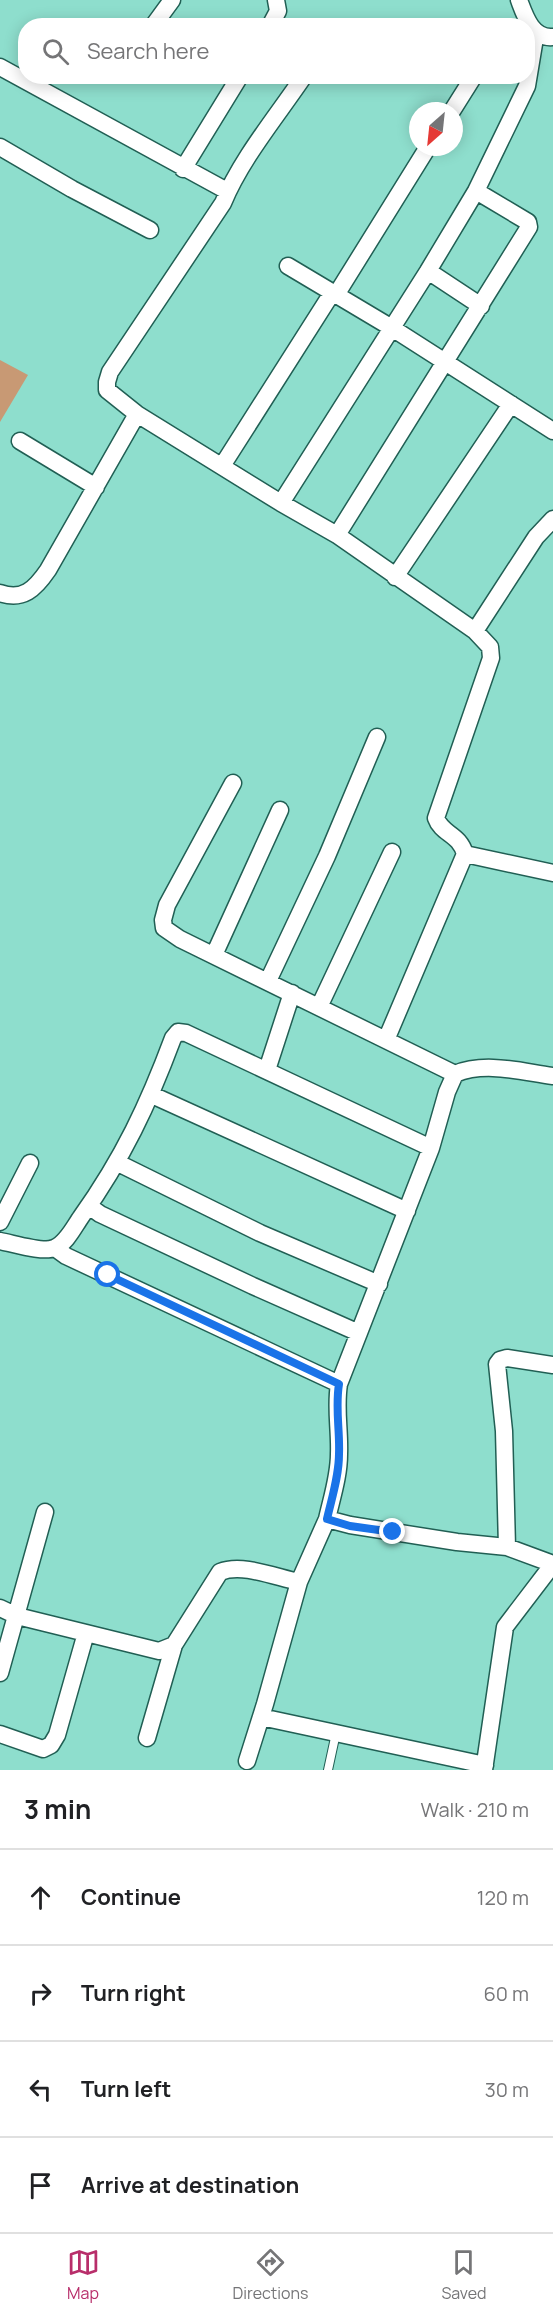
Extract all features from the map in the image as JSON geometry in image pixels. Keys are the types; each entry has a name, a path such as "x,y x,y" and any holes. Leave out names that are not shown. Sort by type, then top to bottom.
{"street":[{"path":"159,18 172,0"},
{"path":"274,18 278,11 276,0"},
{"path":"519,0 526,18"},
{"path":"535,38 536,32 547,38 553,37"},
{"path":"0,67 18,77"},
{"path":"30,84 227,191"},
{"path":"183,169 235,84"},
{"path":"299,84 227,191 223,203 110,372 107,390 137,414 337,535 475,631 490,647 491,658 436,818 438,825 462,844 465,854 386,1040"},
{"path":"458,102 469,84"},
{"path":"281,503 476,191 527,84"},
{"path":"0,147 72,189 150,230"},
{"path":"222,466 422,156"},
{"path":"337,535 530,225 476,191"},
{"path":"288,266 392,328 553,431"},
{"path":"428,271 481,306"},
{"path":"395,577 511,404"},
{"path":"0,593 10,597 23,596 38,586 137,414"},
{"path":"20,441 96,487"},
{"path":"475,631 536,537 553,519"},
{"path":"268,981 327,856 377,737"},
{"path":"232,783 167,905 163,920 164,928 170,934 455,1074"},
{"path":"214,955 280,810"},
{"path":"319,1006 392,852"},
{"path":"465,854 553,873"},
{"path":"267,1070 292,993"},
{"path":"0,1241 45,1249 55,1248 67,1237 118,1163 152,1095 173,1038 178,1032 186,1033 267,1070 431,1148"},
{"path":"247,1761 299,1582 327,1519 340,1452 336,1413 339,1384 431,1148 447,1092 455,1074 469,1068 483,1067 553,1076"},
{"path":"152,1095 407,1211"},
{"path":"0,1222 30,1163"},
{"path":"118,1163 260,1233 379,1284"},
{"path":"89,1206 100,1214 253,1287 359,1333"},
{"path":"55,1248 66,1256 339,1384"},
{"path":"507,1547 504,1431 497,1364 500,1360 507,1358 553,1365"},
{"path":"0,1673 45,1512"},
{"path":"261,1717 336,1733 452,1764 485,1767 505,1627 553,1564 507,1547 350,1526 327,1519"},
{"path":"147,1738 174,1646 220,1572 229,1568 242,1569 299,1582"},
{"path":"0,1608 17,1616 150,1651 159,1651 174,1646"},
{"path":"0,1734 43,1749 51,1745 57,1735 86,1633"}],"lane":[{"path":"328,1770 336,1733"}],"shaded area":[{"path":"0,360 28,375 0,422"}],"route":[{"path":"108,1275 339,1384 336,1413 340,1452 327,1519 350,1526 393,1532"}]}
